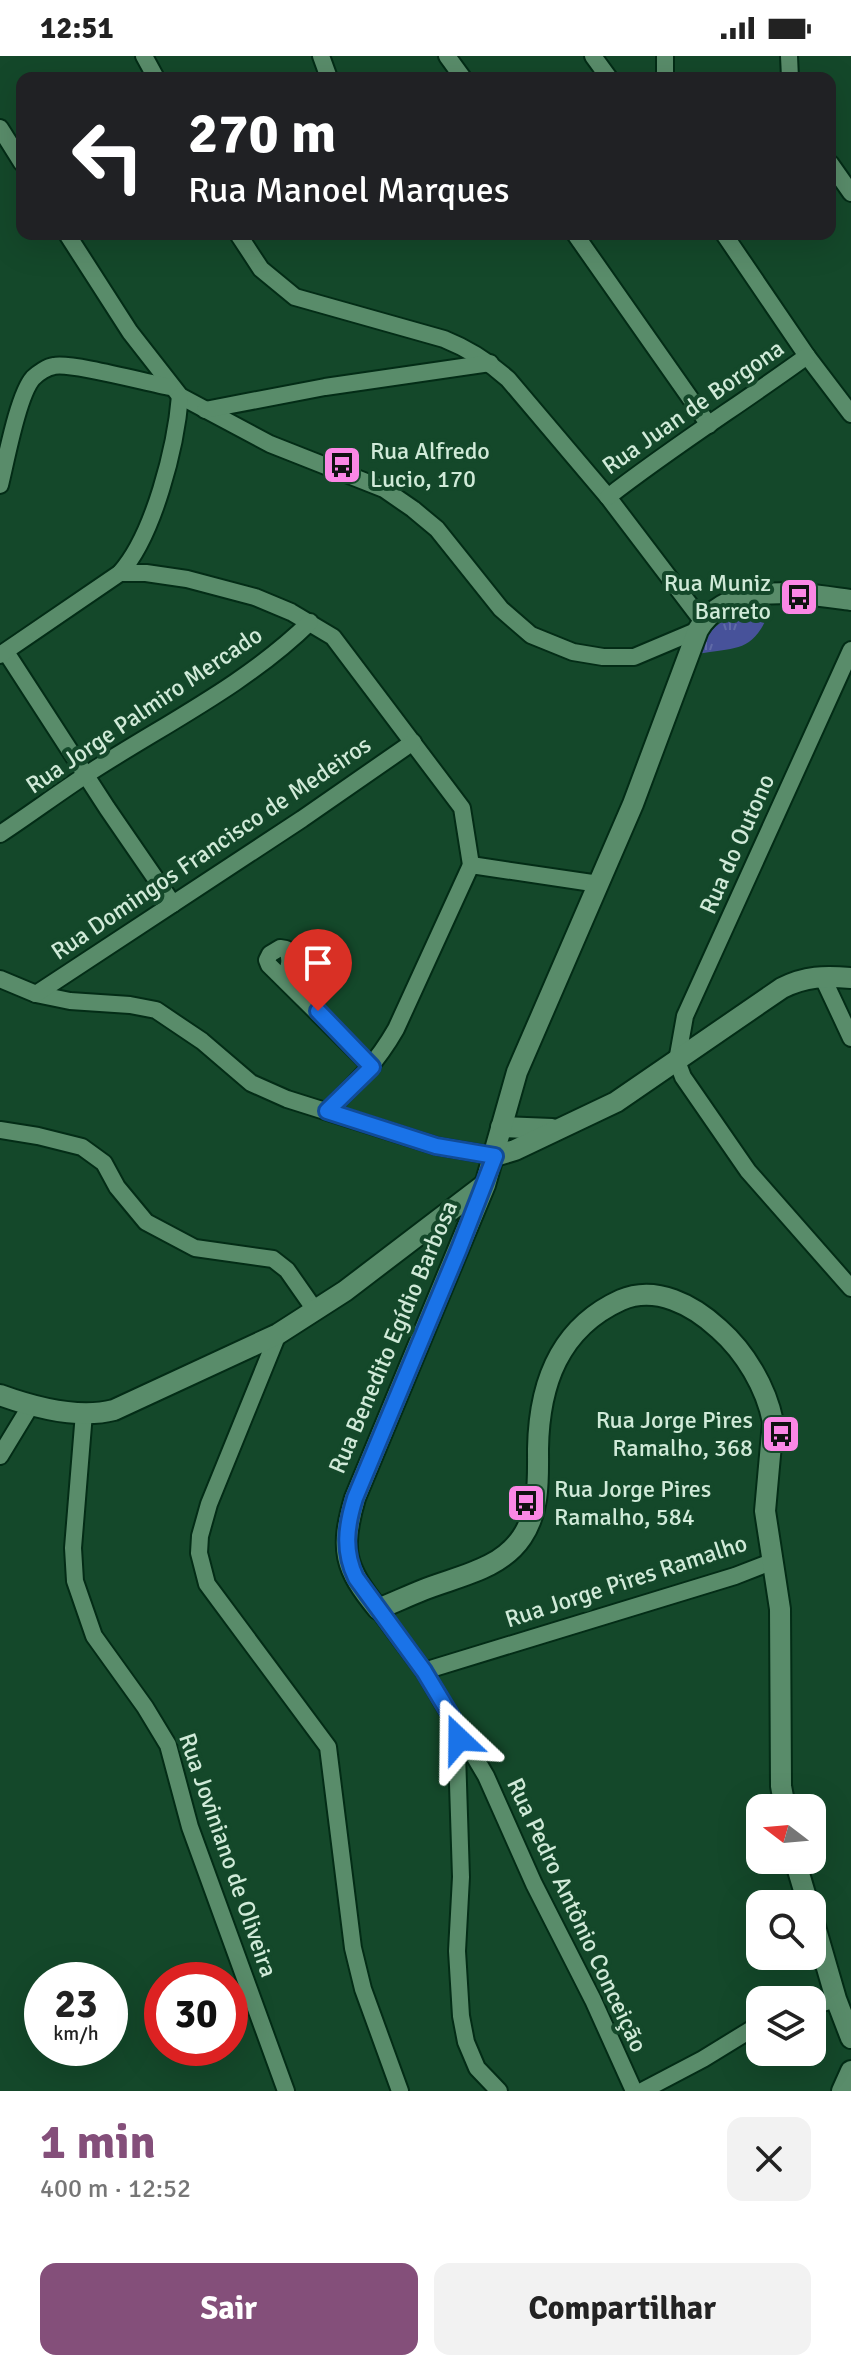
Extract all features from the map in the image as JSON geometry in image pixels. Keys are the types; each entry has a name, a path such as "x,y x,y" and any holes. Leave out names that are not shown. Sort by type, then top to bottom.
{"street":[{"path":"0,128 16,153"},
{"path":"836,172 851,193"},
{"path":"71,240 130,332 175,392 178,422 155,505 132,560 120,573 3,653 173,904"},
{"path":"242,240 261,269 295,297 444,339 490,363 508,379 608,497 700,626"},
{"path":"579,240 709,425"},
{"path":"728,240 807,356 851,414"},
{"name":"Rua Juan de Borgona","path":"608,497 668,451 807,356"},
{"path":"205,410 310,389 490,363"},
{"path":"0,485 22,402 31,380 56,365 73,366 175,392 289,453 384,489 437,529 512,620 531,635 573,652 603,657 634,657 700,626 723,606 757,595 851,600"},
{"path":"120,573 174,577 227,589 291,612 333,637 462,808 471,865 396,1029 372,1067 327,1111"},
{"name":"Rua Jorge Palmiro Mercado","path":"0,834 232,682 291,641 310,622"},
{"path":"0,1395 31,1405 84,1413 99,1414 114,1410 278,1334 345,1291 485,1185 517,1072 633,804 700,626"},
{"name":"Rua do Outono","path":"677,1061 685,1016 851,650"},
{"name":"Rua Domingos Francisco de Medeiros","path":"36,994 413,742"},
{"path":"471,865 599,884"},
{"path":"822,976 851,1038"},
{"path":"284,978 372,1067"},
{"path":"0,979 36,994 70,1001 156,1010 189,1031 251,1083 287,1099 436,1146 495,1156 515,1150 616,1102 782,988 803,978 851,978"},
{"path":"677,1061 683,1077 748,1171 851,1288"},
{"path":"501,1127 556,1129"},
{"path":"0,1130 82,1147 104,1163 117,1187 146,1222 195,1248 273,1259 294,1278 315,1310"},
{"name":"Rua Benedito Egídio Barbosa","path":"456,1724 424,1671 356,1578 348,1562 347,1526 355,1498 485,1185"},
{"name":"Rua Jorge Pires Ramalho","path":"378,1609 478,1571 508,1555 524,1535 533,1513 540,1479 538,1448 548,1380 564,1344 587,1320 605,1307 643,1294 674,1299 711,1321 742,1352 757,1378 773,1422 765,1511 771,1562 735,1576 424,1671"},
{"path":"278,1334 209,1504 200,1536 199,1553 207,1584 328,1747 353,1948 363,1989 400,2089"},
{"path":"0,1456 31,1405"},
{"name":"Rua Joviniano de Oliveira","path":"84,1413 73,1548 75,1581 94,1636 168,1745 190,1827 286,2091"},
{"path":"771,1562 780,1609 783,1794"},
{"path":"456,1724 461,1801 461,1904 457,1951 466,2042 480,2074 499,2091"},
{"name":"Rua Pedro Antônio Conceição","path":"456,1724 486,1776 534,1884 593,2000 634,2091"},
{"path":"826,1964 851,2038"},
{"path":"826,2002 836,1999"},
{"path":"642,2091 746,2032"},
{"path":"842,2091 851,2071"}],"green space":[{"path":"772,607 751,640 734,648 697,654 710,633 727,618 748,610"}],"place":[{"name":"Rua Alfredo Lucio, 170","path":"342,465"},
{"name":"Rua Muniz Barreto","path":"799,597"},
{"name":"Rua Jorge Pires Ramalho, 368","path":"781,1434"},
{"name":"Rua Jorge Pires Ramalho, 584","path":"526,1503"}],"route":[{"path":"318,1011 372,1067 327,1111 436,1146 495,1156 355,1498 347,1526 348,1562 356,1578 424,1671 460,1731 459,1739"}]}
